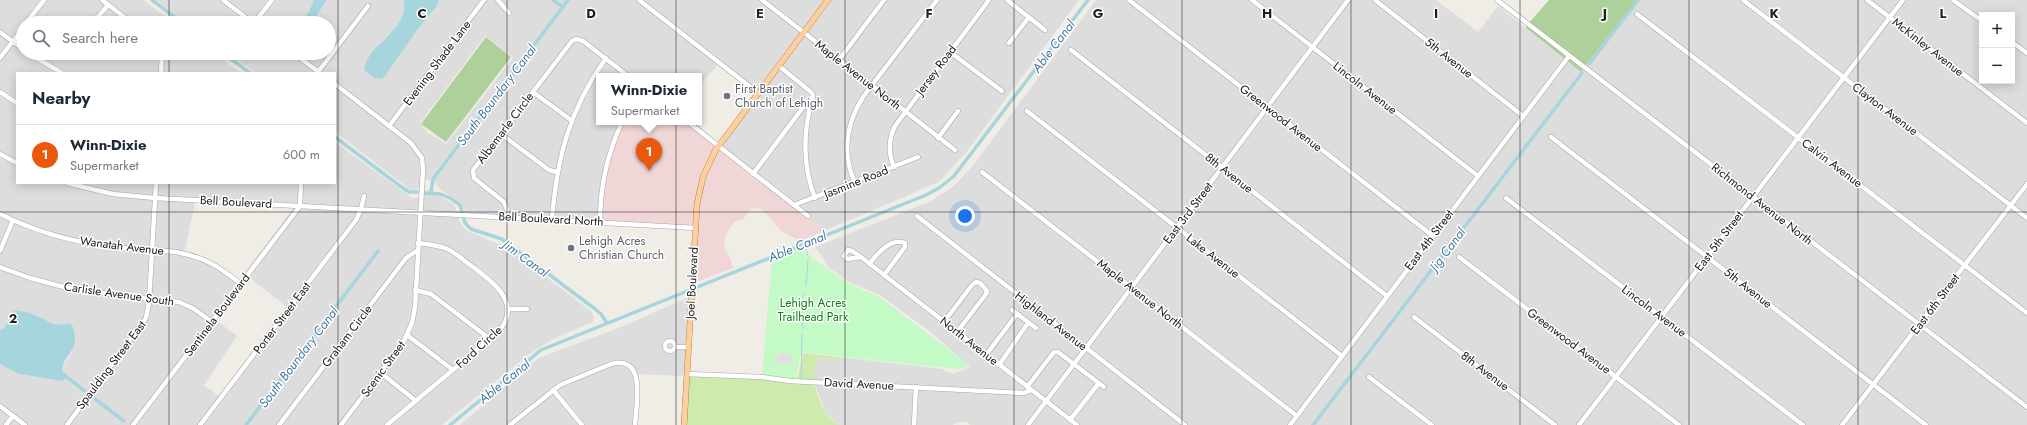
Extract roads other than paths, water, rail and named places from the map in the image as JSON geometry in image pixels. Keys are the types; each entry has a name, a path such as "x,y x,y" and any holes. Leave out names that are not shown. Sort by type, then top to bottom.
{"main road":[{"name":"Joel Boulevard","path":"684,425 698,199 703,177 718,146 828,0"}],"street":[{"path":"31,16 44,0"},
{"path":"102,0 123,16"},
{"path":"223,0 245,16"},
{"path":"259,16 272,0"},
{"name":"Evening Shade Lane","path":"389,126 484,0"},
{"path":"498,0 509,13"},
{"path":"639,0 758,93"},
{"path":"839,60 884,0"},
{"path":"854,183 848,160 848,132 856,110 872,86 937,0"},
{"name":"Jersey Road","path":"894,167 889,151 890,139 895,126 989,0"},
{"path":"1007,0 1045,30"},
{"name":"Greenwood Avenue","path":"1130,0 1432,236"},
{"name":"Lincoln Avenue","path":"1252,0 1478,176"},
{"name":"East 3rd Street","path":"1028,425 1348,0"},
{"name":"5th Avenue","path":"1375,0 1523,116"},
{"name":"Richmond Avenue North","path":"1497,0 2027,407"},
{"name":"Clayton Avenue","path":"1744,0 2027,218"},
{"name":"McKinley Avenue","path":"1867,0 2027,123"},
{"name":"East 5th Street","path":"1579,425 1903,0"},
{"path":"1953,0 1979,19"},
{"name":"Maple Avenue North","path":"766,1 955,150"},
{"path":"99,16 108,5"},
{"path":"336,49 368,6"},
{"name":"Calvin Avenue","path":"1637,14 2027,312"},
{"path":"1010,43 1029,17"},
{"path":"0,32 16,43"},
{"path":"0,58 16,37"},
{"name":"Albemarle Circle","path":"506,217 507,210 504,202 474,178 472,175 473,170 572,41 576,39 583,41 606,58"},
{"path":"2015,44 2027,53"},
{"name":"8th Avenue","path":"1071,50 1387,296"},
{"path":"950,52 1002,91"},
{"name":"East 4th Street","path":"1290,425 1569,56"},
{"path":"552,219 557,172 571,120 590,82 606,58 624,73"},
{"path":"40,60 60,72"},
{"path":"161,72 162,60"},
{"path":"303,60 319,72 328,60"},
{"path":"779,66 811,92 812,99 806,132 805,149 808,177 815,198"},
{"name":"Scenic Street","path":"336,85 411,143 422,158 423,170 414,315 407,335 381,373 341,425"},
{"path":"0,92 16,102"},
{"path":"533,92 571,120"},
{"path":"753,174 804,106 812,99"},
{"path":"938,138 958,111"},
{"name":"Lake Avenue","path":"1028,111 1342,356"},
{"path":"600,222 601,194 605,169 613,143 621,125"},
{"path":"692,125 808,216"},
{"path":"501,134 549,170 557,172"},
{"name":"5th Avenue","path":"1551,138 1926,425"},
{"path":"0,154 16,163"},
{"name":"Jasmine Road","path":"794,206 918,157"},
{"name":"Maple Avenue North","path":"982,172 1297,416"},
{"name":"Bell Boulevard","path":"71,184 106,192 155,198 407,212"},
{"name":"Spaulding Street East","path":"67,425 145,322 149,298 156,184"},
{"path":"300,206 301,184"},
{"name":"East 6th Street","path":"1842,425 2027,184"},
{"path":"362,209 364,196"},
{"name":"Lincoln Avenue","path":"1506,198 1803,425"},
{"name":"Sentinela Boulevard","path":"133,425 300,206"},
{"name":"Porter Street East","path":"200,425 356,220 362,209"},
{"name":"Bell Boulevard North","path":"407,212 696,228"},
{"name":"Wanatah Avenue","path":"0,214 56,235 88,243 127,249 186,254 200,258 216,266 241,284"},
{"name":"Highland Avenue","path":"917,216 1185,425"},
{"path":"0,251 13,220"},
{"path":"870,264 881,249 898,242 905,243 906,247 884,275"},
{"path":"418,243 439,246 456,254 498,286 504,295 508,309 527,309"},
{"name":"Graham Circle","path":"281,424 406,258 418,250"},
{"name":"North Avenue","path":"861,257 1077,425"},
{"name":"Greenwood Avenue","path":"1459,257 1679,425"},
{"name":"Carlisle Avenue South","path":"0,266 30,278 75,290 119,296 171,300 185,304 212,322"},
{"path":"957,332 986,294 985,287 971,278"},
{"path":"944,322 972,285 978,283"},
{"path":"416,290 431,294 490,339"},
{"name":"Ford Circle","path":"387,425 503,327 507,319 508,309"},
{"path":"1012,310 1036,328"},
{"path":"986,355 1016,315 1019,315"},
{"name":"8th Avenue","path":"1414,317 1556,425"},
{"path":"999,364 1028,323"},
{"path":"407,335 453,370"},
{"path":"675,347 689,347"},
{"path":"1029,388 1054,352 1058,352 1104,387"},
{"path":"510,425 564,382 611,364 625,364 634,371 637,379 635,425"},
{"path":"381,373 416,401"},
{"name":"David Avenue","path":"687,374 762,377 796,381 1024,393 1029,388"},
{"path":"1369,377 1432,425"},
{"path":"1070,420 1098,382"},
{"path":"914,425 916,387"},
{"path":"553,390 582,425"},
{"path":"0,406 25,425"},
{"path":"6,425 13,416"}],"water":[{"path":"314,0 327,0 316,16 306,16"},
{"path":"404,0 439,0 437,6 417,30 385,76 382,79 374,78 364,70 367,60 373,51 400,21 404,11"},
{"path":"14,311 24,311 54,324 68,323 72,325 75,334 75,341 72,351 63,365 62,371 67,377 63,381 19,374 0,364 0,330 4,328"}],"waterway":[{"path":"152,0 174,16"},
{"path":"553,0 563,7"},
{"name":"South Boundary Canal","path":"431,193 433,179 568,0"},
{"name":"Able Canal","path":"450,425 541,350 926,195 939,188 954,176 1088,0"},
{"name":"Jig Canal","path":"1589,64 1638,0"},
{"path":"232,60 249,72"},
{"name":"Jig Canal","path":"1313,425 1582,73"},
{"path":"336,138 409,192 418,192"},
{"name":"Jim Canal","path":"424,193 440,194 450,198 460,205 465,223 471,229 502,239 595,309 601,314 607,323"},
{"path":"805,245 808,256"},
{"name":"South Boundary Canal","path":"246,425 378,251"},
{"path":"806,286 808,261"},
{"path":"803,329 800,300 805,293"},
{"path":"801,379 802,333"},
{"path":"64,375 85,391"},
{"path":"95,399 124,421"}],"place":[{"name":"First Baptist Church of Lehigh","path":"727,96"},
{"name":"Winn-Dixie","path":"649,171"},
{"name":"Lehigh Acres Christian Church","path":"571,248"}],"park label":[{"name":"Lehigh Acres Trailhead Park","path":"813,310"}]}
